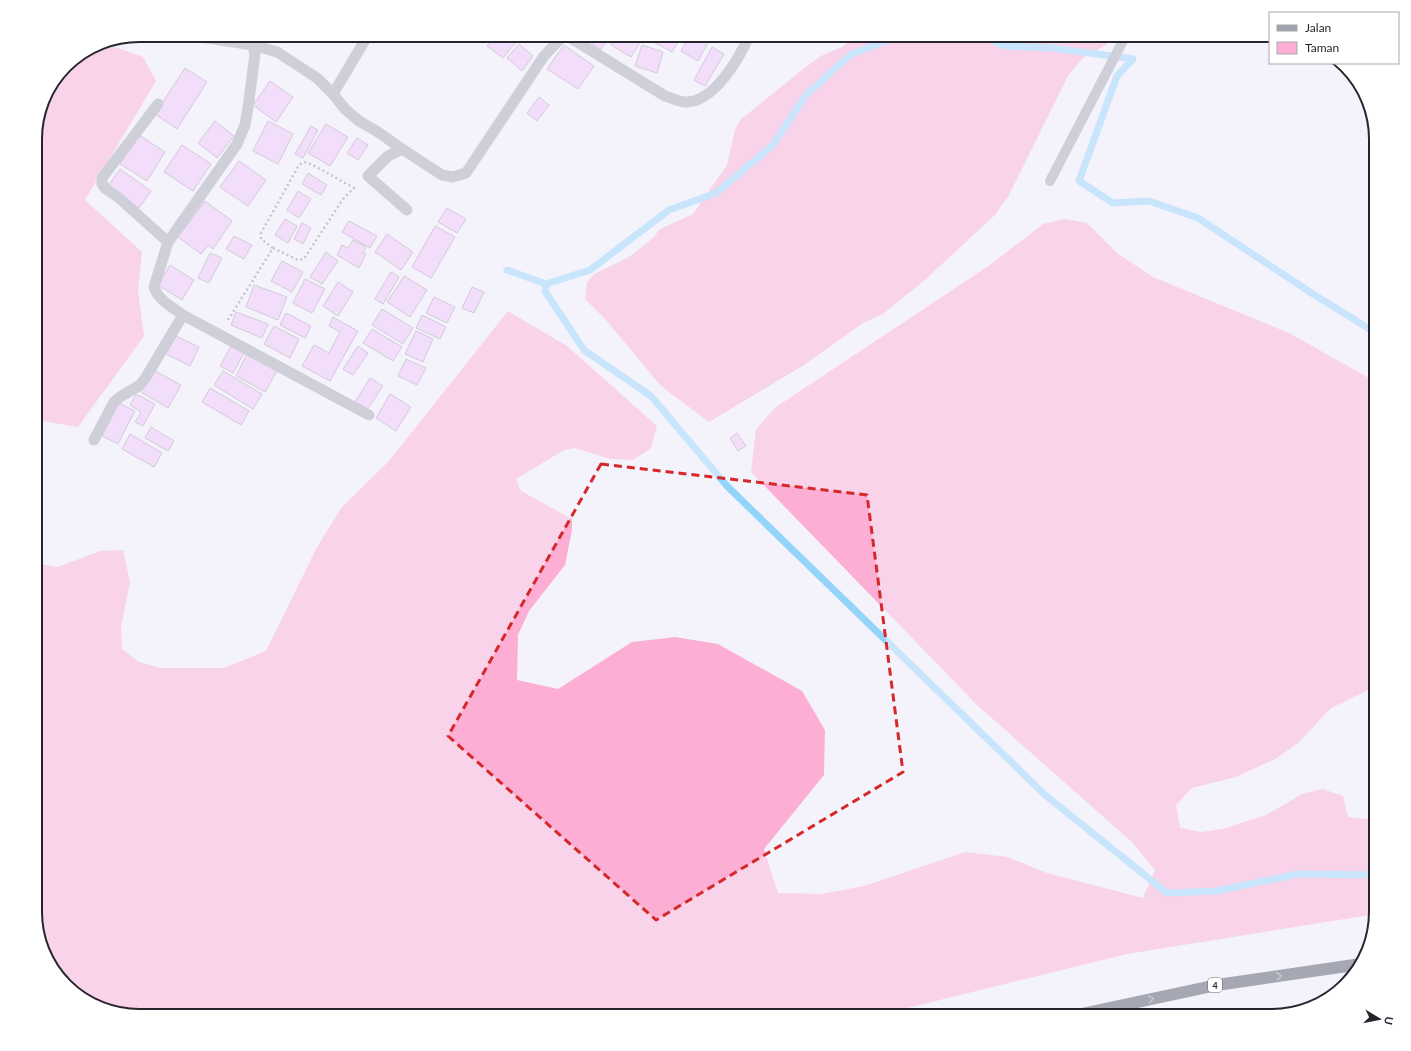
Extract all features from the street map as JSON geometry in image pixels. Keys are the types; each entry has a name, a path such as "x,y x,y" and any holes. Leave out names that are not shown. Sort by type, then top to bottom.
{"highway":[{"name":"4","path":"1105,1009 1217,985 1353,965"}],"street":[{"path":"221,42 277,52 317,78 333,94 345,110 359,121 442,175 453,177 466,173 544,56 558,42"},
{"path":"333,94 364,42"},
{"path":"576,42 665,96 686,102 700,99 713,89 730,70 747,42"},
{"path":"254,49 245,125 237,144 168,242 154,286 156,293 161,299 183,315 369,415"},
{"path":"158,104 102,178 102,184 168,242"},
{"path":"402,149 388,156 368,176 407,210"},
{"path":"94,440 114,402 140,385 146,378 183,315"}],"lane":[{"path":"1050,181 1122,42"}],"path":[{"path":"354,188 311,164 304,162 299,165 261,233 261,239 272,248 298,260 304,259 343,199 368,176"},
{"path":"219,334 272,248"}],"highlighted area":[{"path":"601,464 867,495 903,772 656,920 448,736"}],"green space":[{"path":"848,42 1108,42 1106,45 1084,57 1069,74 1009,195 995,215 926,279 883,314 863,323 804,365 709,422 661,386 606,320 585,299 587,283 594,274 629,257 653,238 660,229 693,214 727,165 735,130 740,120 821,56 842,47"},
{"path":"112,46 143,57 156,81 85,200 142,252 138,291 144,336 78,427 42,421 42,132 49,102 58,85 66,75 90,55"},
{"path":"1065,219 1087,223 1117,253 1153,277 1289,333 1369,378 1369,689 1331,708 1298,743 1277,758 1236,777 1192,788 1176,805 1180,828 1201,832 1223,829 1266,815 1302,794 1323,789 1343,796 1348,817 1369,819 1369,915 1127,954 903,1009 132,1009 108,1004 85,993 66,976 58,966 49,949 42,919 42,564 58,567 100,551 123,550 130,582 121,627 122,649 139,662 161,668 224,668 266,651 317,547 342,507 389,461 508,311 567,346 657,426 651,448 633,460 610,459 575,448 564,450 516,479 521,491 572,519 572,530 565,565 529,611 518,635 517,680 558,689 632,642 675,637 718,644 802,691 825,730 824,775 764,849 778,893 822,894 864,886 965,852 1007,857 1047,873 1143,898 1155,870 1133,843 978,706 751,472 756,429 776,407 990,265 1043,224"}],"building":[{"path":"490,42 516,42 503,58 487,46"},
{"path":"590,42 606,42 600,50"},
{"path":"613,42 641,42 631,57 611,45"},
{"path":"654,42 678,42 672,52"},
{"path":"686,42 708,42 698,61 681,51"},
{"path":"519,44 533,56 522,71 507,58"},
{"path":"564,45 594,66 578,89 547,69"},
{"path":"642,45 663,52 657,73 635,66"},
{"path":"712,47 724,54 705,86 694,80"},
{"path":"185,68 207,82 177,129 155,114"},
{"path":"270,81 293,97 276,122 253,105"},
{"path":"539,97 549,105 537,121 527,113"},
{"path":"215,121 234,136 217,158 198,143"},
{"path":"268,121 293,134 278,164 253,151"},
{"path":"326,124 348,137 330,166 308,153"},
{"path":"311,126 318,130 303,158 295,154"},
{"path":"139,135 165,152 147,181 120,164"},
{"path":"357,138 368,145 358,160 347,153"},
{"path":"182,145 211,164 193,191 164,172"},
{"path":"239,161 266,180 248,206 220,187"},
{"path":"120,169 151,191 139,208 108,186"},
{"path":"308,173 327,185 321,195 302,184"},
{"path":"298,191 311,199 299,218 287,210"},
{"path":"205,201 232,221 213,249 208,245 201,254 178,237"},
{"path":"447,208 466,219 457,233 438,222"},
{"path":"285,219 297,226 288,243 275,235"},
{"path":"349,221 377,236 370,248 342,232"},
{"path":"302,223 311,228 303,244 294,239"},
{"path":"435,226 455,237 431,278 412,267"},
{"path":"387,234 413,252 401,270 375,252"},
{"path":"234,236 252,245 244,259 226,249"},
{"path":"353,240 366,247 363,253 366,254 359,268 337,255 342,245 348,248"},
{"path":"326,252 338,261 322,284 310,277"},
{"path":"210,253 222,258 209,283 198,278"},
{"path":"282,261 303,272 292,292 271,281"},
{"path":"170,265 194,280 182,300 158,285"},
{"path":"391,272 399,277 383,304 375,299"},
{"path":"404,276 427,290 410,317 387,302"},
{"path":"305,279 325,289 312,313 293,303"},
{"path":"338,282 353,292 338,316 323,306"},
{"path":"254,285 287,297 278,320 246,307"},
{"path":"472,287 484,292 474,313 462,308"},
{"path":"434,297 455,307 447,323 426,313"},
{"path":"382,309 413,328 403,344 372,325"},
{"path":"236,312 268,324 262,338 231,325"},
{"path":"286,313 311,326 305,338 280,325"},
{"path":"422,315 446,327 440,339 416,328"},
{"path":"333,317 358,331 330,381 302,366 314,345 329,353 340,332 329,326"},
{"path":"274,326 299,339 290,358 264,344"},
{"path":"372,329 402,347 393,361 363,343"},
{"path":"416,331 433,339 423,362 405,354"},
{"path":"176,336 199,347 190,366 166,354"},
{"path":"231,346 244,353 233,373 220,366"},
{"path":"358,346 368,353 353,375 343,369"},
{"path":"247,354 277,371 265,392 236,376"},
{"path":"406,359 426,368 417,385 398,376"},
{"path":"153,370 181,385 168,408 141,392"},
{"path":"223,371 262,394 253,409 214,385"},
{"path":"370,378 383,386 367,410 355,402"},
{"path":"210,388 249,411 241,425 202,402"},
{"path":"136,394 155,404 143,426 135,422 141,412 130,405"},
{"path":"390,394 411,407 396,431 376,418"},
{"path":"117,402 135,411 118,444 100,435"},
{"path":"151,427 174,441 168,451 145,438"},
{"path":"737,433 746,446 738,451 730,438"},
{"path":"130,434 162,453 154,467 122,449"}],"waterway":[{"path":"507,270 546,284 590,270 669,210 716,193 773,145 805,96 850,55 883,42"},
{"path":"995,42 1005,46 1053,48 1133,59 1117,76 1079,181 1113,203 1149,201 1198,218 1313,294 1369,329"},
{"path":"546,284 545,291 584,350 651,396 727,486 1044,794 1167,893 1216,891 1298,874 1369,875"}]}
